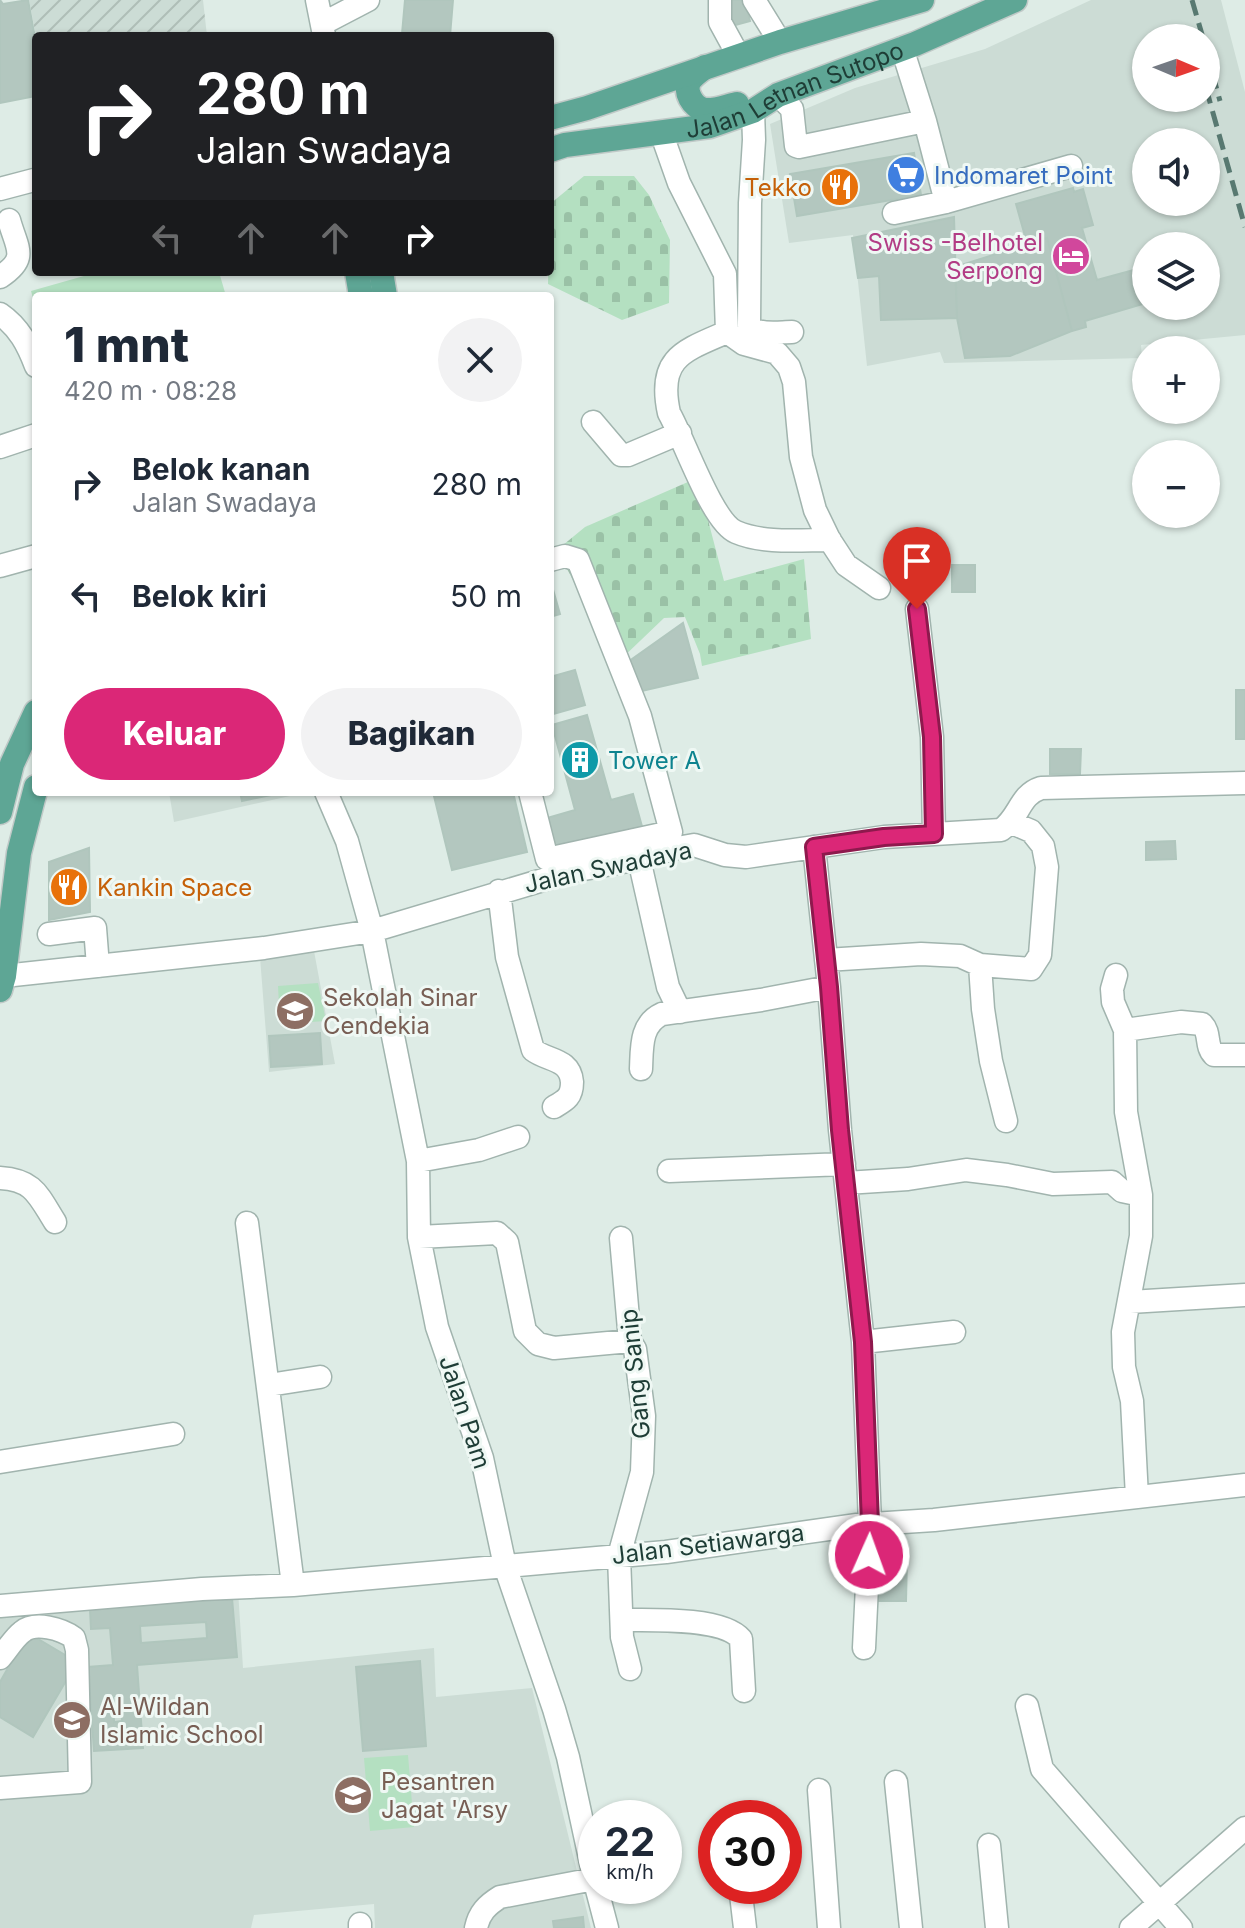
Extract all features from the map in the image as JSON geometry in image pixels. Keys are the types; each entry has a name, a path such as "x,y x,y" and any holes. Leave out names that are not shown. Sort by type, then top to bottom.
{"main road":[{"name":"Jalan Letnan Sutopo","path":"554,117 738,55 922,0"},
{"name":"Jalan Letnan Sutopo","path":"558,148 710,126 753,111 778,95 902,48 1015,0"},
{"path":"705,67 691,78 688,85 691,99 702,109 778,95"},
{"path":"0,812 12,764 32,721"},
{"path":"2,983 19,853 34,796"}],"street":[{"path":"317,0 323,30 368,0"},
{"path":"720,0 720,22 738,55"},
{"path":"754,0 780,42"},
{"path":"902,48 946,202"},
{"path":"778,95 792,109 796,146 799,147 925,121"},
{"path":"753,111 749,326 753,331 760,332 792,332"},
{"path":"661,132 679,183 725,274 727,332"},
{"path":"894,213 946,202 1071,166"},
{"path":"0,189 32,181"},
{"path":"0,277 18,263 9,220"},
{"path":"0,314 17,328 32,357"},
{"path":"727,332 685,350 667,373 669,413 716,513 735,532 775,539 830,540"},
{"path":"727,332 744,344 777,353 789,367 794,382 801,457 815,510 846,565 879,588"},
{"path":"593,422 621,455 628,455 680,433"},
{"path":"0,447 32,436"},
{"path":"531,796 547,859 671,832 640,716 578,560 565,556 554,559"},
{"path":"0,566 32,557"},
{"path":"917,609 932,737 934,834"},
{"path":"826,960 960,956 980,965 1031,969 1040,955 1047,867 1043,846 1031,831 1012,823 1027,796 1041,788 1245,783"},
{"name":"Jalan Pam","path":"328,796 347,841 372,931 418,1161 419,1237 437,1327 482,1458 505,1566 554,1709 580,1800"},
{"name":"Jalan Swadaya","path":"2,983 98,966 264,948 372,931 573,871 694,845 725,855 746,857 884,837 1001,830 1012,823"},
{"path":"814,847 863,1342 870,1524 864,1648"},
{"path":"639,859 668,987 680,1012"},
{"path":"499,891 507,957 533,1050 563,1064 571,1075 569,1098 554,1107"},
{"path":"49,934 95,928 98,966"},
{"path":"980,965 991,1061 1006,1121"},
{"path":"1116,975 1112,989 1113,1002 1125,1030 1126,1112 1141,1195 1141,1236 1123,1332 1132,1401 1137,1497"},
{"path":"641,1069 642,1043 649,1025 662,1014 829,987"},
{"path":"1125,1030 1181,1022 1202,1024 1206,1029 1208,1048 1214,1055 1245,1055"},
{"path":"418,1161 479,1150 518,1137"},
{"path":"669,1171 845,1173 908,1179 966,1170 1053,1184 1112,1182 1122,1191 1141,1195"},
{"path":"0,1178 17,1179 33,1187 55,1222"},
{"path":"247,1223 293,1585"},
{"path":"419,1237 497,1233 503,1236 507,1242 525,1331 538,1344 554,1348 630,1341"},
{"name":"Gang Sanip","path":"621,1238 630,1341 635,1349 644,1416 642,1472 619,1556 622,1637 630,1669"},
{"path":"1130,1302 1245,1295"},
{"path":"863,1342 954,1332"},
{"path":"269,1385 320,1377"},
{"path":"0,1462 173,1434"},
{"name":"Jalan Setiawarga","path":"0,1606 202,1589 293,1585 619,1556 870,1524 934,1520 1245,1485"},
{"path":"622,1620 719,1627 736,1633 741,1639 744,1691"},
{"path":"0,1658 22,1631 30,1628 58,1629 74,1638 77,1650 80,1782 0,1788"},
{"path":"1027,1706 1042,1769 1181,1928"},
{"path":"896,1782 911,1928"},
{"path":"819,1790 829,1928"},
{"path":"1131,1928 1245,1828"},
{"path":"989,1845 997,1928"},
{"path":"476,1928 478,1918 488,1905 500,1897 578,1886"},
{"name":"Jalan Pam","path":"600,1904 607,1928"},
{"path":"742,1904 745,1928"}],"shaded area":[{"path":"29,0 203,0 207,32 35,32"},
{"path":"1091,0 1221,0 1245,92 1245,335 1132,336 1132,358 944,363 940,352 867,366 853,235 789,243 770,124 855,88 985,49"},
{"path":"170,796 290,796 174,822"},
{"name":"Sekolah Sinar Cendekia","path":"314,951 335,1064 269,1072 260,957"},
{"name":"Pesantren Jagat 'Arsy","path":"238,1590 243,1668 434,1648 436,1697 532,1688 578,1875 578,1904 585,1904 591,1928 375,1928 374,1904 254,1915 251,1928 0,1928 0,1609"}],"green space":[{"path":"584,176 634,176 649,195 670,240 669,303 622,320 548,284 548,276 554,276 554,201"},
{"path":"84,276 220,276 225,292 32,292 32,295 31,291"},
{"path":"697,478 724,581 804,559 811,639 702,666 685,617 664,618 617,663 557,550 585,527"},
{"path":"318,983 326,1021 280,1024 278,986"},
{"path":"408,1755 414,1827 370,1831 364,1758"}],"building":[{"path":"0,0 3,4 28,0 34,32 32,97 0,103"},
{"path":"405,0 453,0 450,32 402,32"},
{"path":"721,0 745,0 750,21 728,27"},
{"path":"914,153 921,195 797,216 790,174"},
{"name":"Swiss -Belhotel Serpong","path":"1073,188 1074,192 1083,189 1093,225 1082,228 1097,280 1132,270 1132,307 1085,321 1086,327 1072,331 1047,238 1027,243 1016,204"},
{"path":"954,217 957,318 881,320 879,276 858,278 852,238"},
{"path":"1047,238 1072,331 1010,356 965,358 957,318 955,267"},
{"path":"952,565 975,565 975,592 952,592"},
{"path":"554,593 560,614 554,616"},
{"path":"683,623 698,678 637,692 628,662"},
{"path":"575,670 585,705 554,714 554,676"},
{"path":"1236,690 1245,690 1245,739 1236,739"},
{"name":"Tower A","path":"587,715 611,800 633,794 643,830 547,857 537,821 575,810 554,724"},
{"path":"1050,749 1081,749 1080,774 1050,774"},
{"path":"241,796 266,796 242,801"},
{"path":"434,796 514,796 527,852 452,870"},
{"path":"1175,841 1176,859 1146,860 1146,842"},
{"name":"Kankin Space","path":"89,848 90,912 49,920 49,862"},
{"path":"320,1033 322,1064 271,1067 269,1036"},
{"path":"873,1558 907,1559 906,1601 872,1601"},
{"path":"232,1598 237,1657 137,1665 143,1748 94,1751 88,1667 113,1665 110,1628 91,1629 90,1609","holes":["206,1622 207,1638 141,1643 140,1626","113,1696 120,1696 122,1721 114,1722"]},
{"path":"28,1633 77,1662 33,1737 0,1717 0,1682"},
{"path":"420,1661 426,1746 363,1751 356,1667"},
{"path":"583,1917 584,1928 554,1928 553,1921"}],"railway":[{"path":"1192,0 1199,24"},
{"path":"1213,112 1245,227"}],"place":[{"name":"Indomaret Point","path":"906,175"},
{"name":"Tekko","path":"840,187"},
{"name":"Swiss -Belhotel Serpong","path":"1071,256"},
{"name":"Tower A","path":"580,760"},
{"name":"Kankin Space","path":"69,887"},
{"name":"Sekolah Sinar Cendekia","path":"295,1011"},
{"name":"Al-Wildan Islamic School","path":"72,1720"},
{"name":"Pesantren Jagat 'Arsy","path":"353,1795"}],"route":[{"path":"869,1555 863,1342 814,847 884,837 934,834 930,705 917,609"}]}
